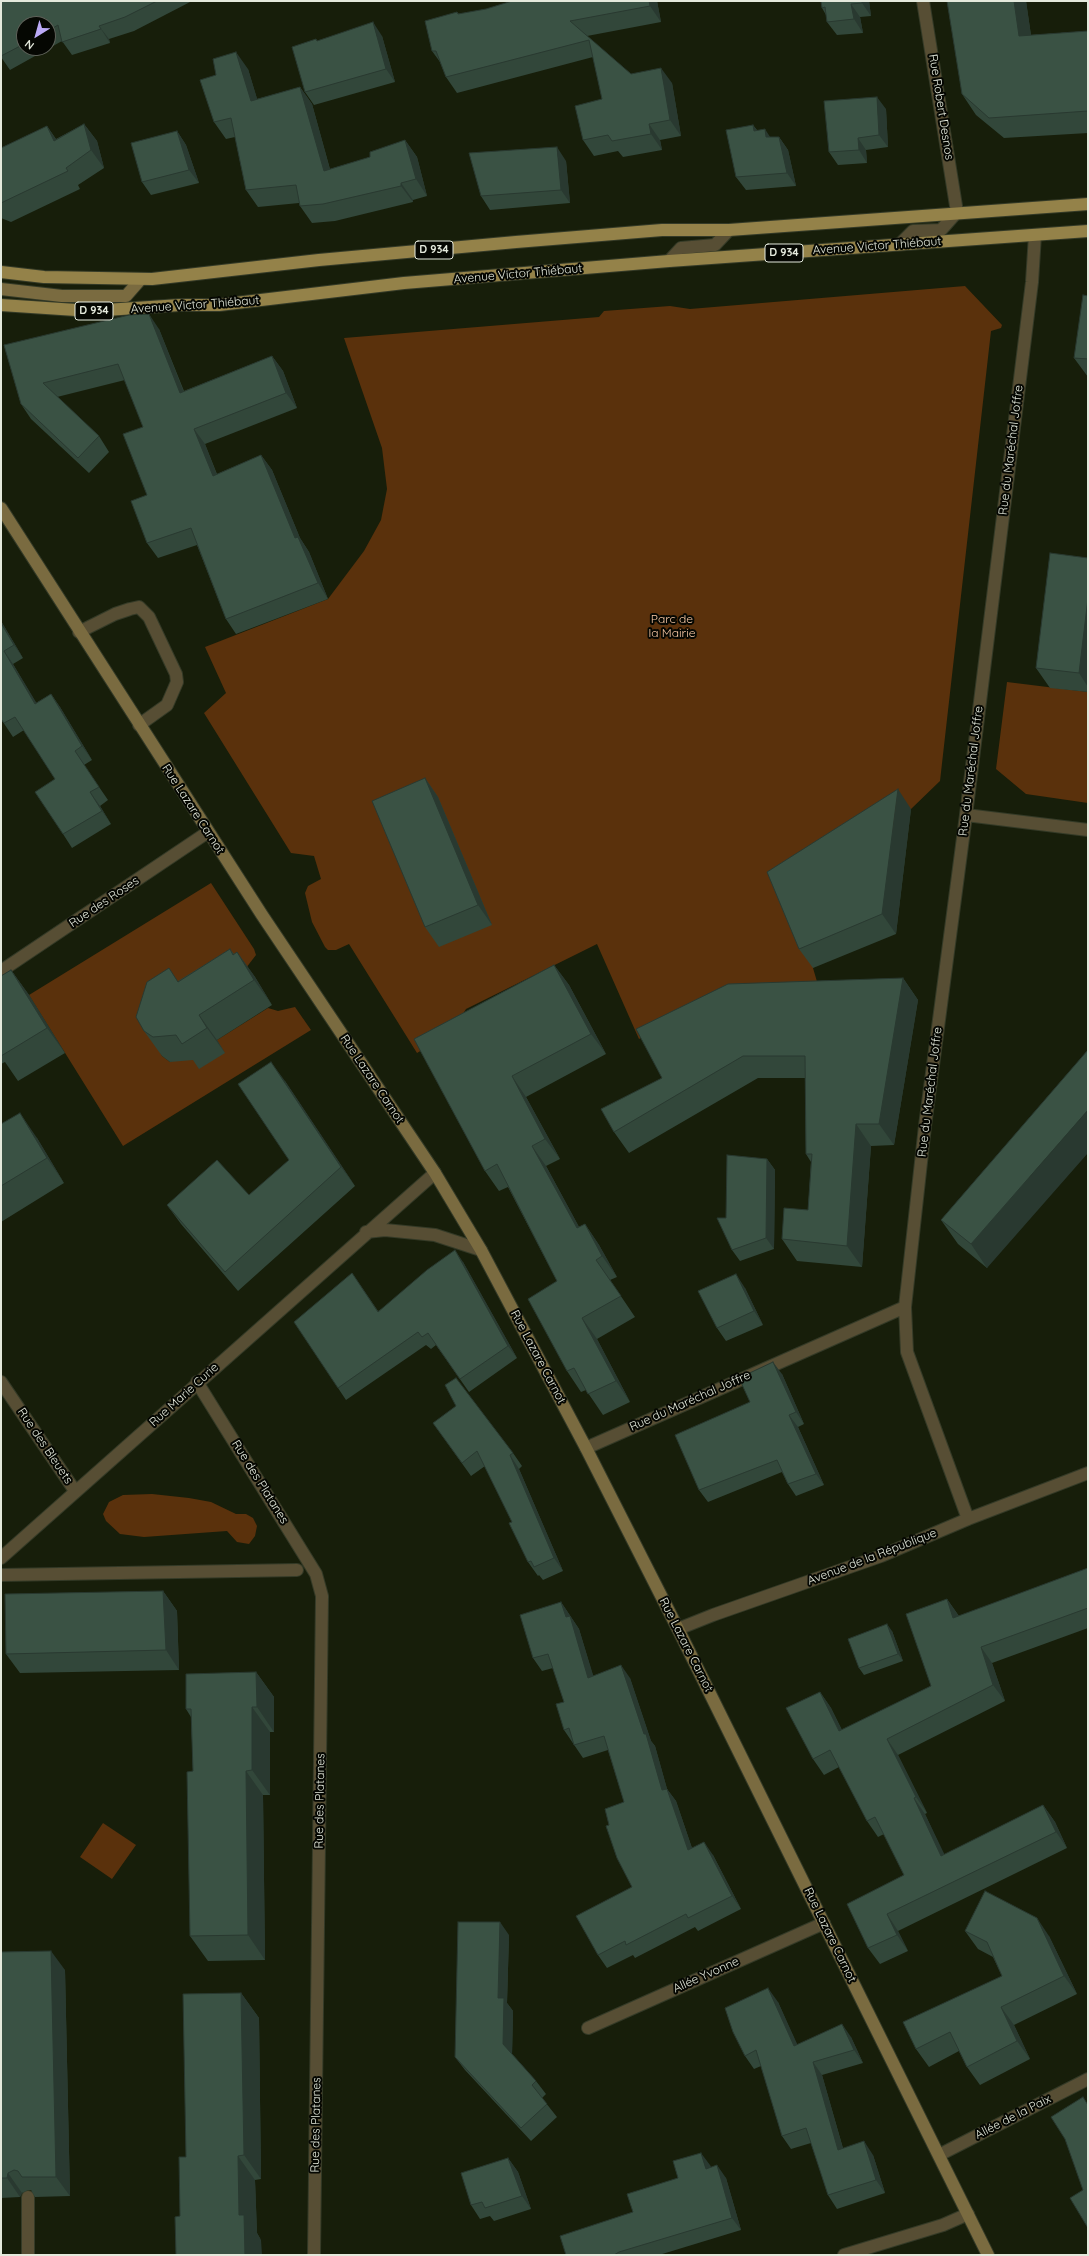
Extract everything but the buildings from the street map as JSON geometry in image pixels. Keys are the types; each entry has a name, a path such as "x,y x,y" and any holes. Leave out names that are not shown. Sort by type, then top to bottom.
{"main road":[{"name":"D 934","path":"1,272 44,277 140,280 319,260 662,230 729,230 957,212 1088,204"},
{"name":"D 934","path":"1036,235 1088,231"},
{"name":"Avenue Victor Thiébaut","path":"3,308 91,312 219,305 404,283 669,261 1036,235"}],"street":[{"name":"Rue Robert Desnos","path":"923,1 957,212"},
{"path":"900,244 913,231 941,230 957,212"},
{"path":"669,261 681,248 715,245 729,230"},
{"name":"Rue du Maréchal Joffre","path":"968,1519 907,1352 905,1307 925,1126 966,815 1032,282 1036,235"},
{"path":"1,289 62,296 126,296 140,280"},
{"name":"Rue Lazare Carnot","path":"1,508 79,632 313,993 435,1173 481,1250 586,1448 678,1629 988,2255"},
{"path":"79,632 115,614 130,609 140,607 149,617 176,674 177,682 167,704 139,725"},
{"path":"966,815 1088,830"},
{"name":"Rue des Roses","path":"1,971 208,832"},
{"name":"Rue Marie Curie","path":"1,1558 366,1232 435,1173"},
{"path":"366,1232 385,1230 434,1235 481,1250"},
{"name":"Rue du Maréchal Joffre","path":"586,1448 905,1307"},
{"name":"Rue des Bleuets","path":"1,1382 75,1491"},
{"name":"Rue des Platanes","path":"198,1382 316,1574 322,1596 314,2255"},
{"name":"Avenue de la République","path":"678,1629 713,1615 881,1556 968,1519 1088,1473"},
{"path":"1,1575 297,1570"},
{"name":"Allée Yvonne","path":"588,2028 824,1923"},
{"name":"Allée de la Paix","path":"939,2155 1088,2079"},
{"path":"28,2197 28,2255"},
{"path":"844,2255 943,2225 968,2214"}],"green space":[{"name":"Parc de la Mairie","path":"965,286 1002,325 1001,328 991,331 940,781 911,809 813,968 818,985 733,987 639,1039 597,944 466,1009 456,1025 432,1044 417,1053 349,944 336,950 328,950 325,947 312,922 305,893 308,886 321,879 314,856 291,853 204,713 226,693 205,647 328,599 364,551 381,520 387,489 382,448 344,338 599,317 604,311 670,306 690,309"},
{"path":"1007,682 1088,692 1088,803 1026,794 996,769"},
{"path":"211,883 254,949 256,955 246,968 154,1041 162,1056 170,1062 217,1040 268,1008 278,1011 295,1007 311,1030 123,1146 29,995"},
{"path":"152,1494 211,1502 236,1514 246,1514 253,1518 257,1526 255,1536 249,1544 237,1542 227,1531 144,1537 120,1534 106,1521 103,1514 109,1502 123,1495"},
{"path":"103,1823 136,1845 112,1879 80,1857"}]}
